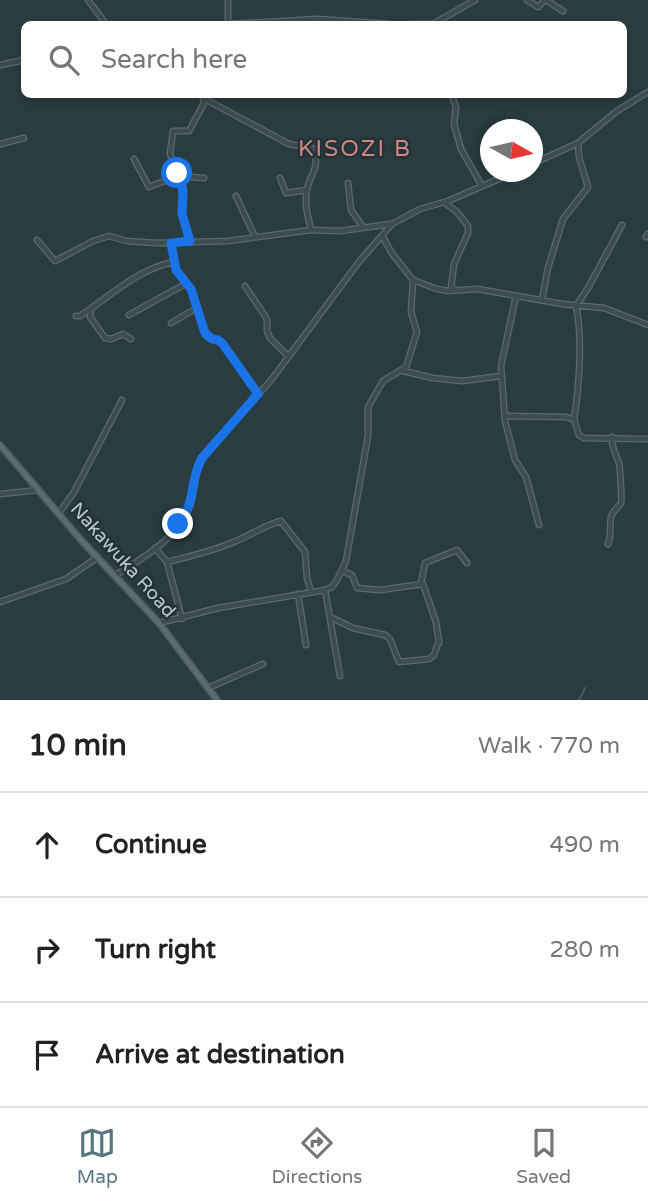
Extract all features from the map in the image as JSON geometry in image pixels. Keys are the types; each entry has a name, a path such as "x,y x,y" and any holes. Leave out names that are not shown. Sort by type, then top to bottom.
{"main road":[{"name":"Nakawuka Road","path":"0,445 114,576 159,623 217,700"}],"street":[{"path":"88,0 104,21"},
{"path":"228,0 230,21"},
{"path":"437,21 475,0"},
{"path":"527,0 538,7 546,0 562,11"},
{"path":"282,21 318,21"},
{"path":"0,65 21,61"},
{"path":"543,159 578,143 617,111 648,92"},
{"path":"190,241 182,214 183,191 170,154 171,134 173,131 189,131 204,103 203,98"},
{"path":"206,98 289,144 312,148 317,164 307,190 311,230"},
{"path":"453,98 456,107 454,124 461,149 482,186"},
{"path":"0,144 24,138"},
{"path":"542,300 548,268 563,219 588,187 579,157 578,143"},
{"path":"134,159 149,187 178,175 204,178"},
{"path":"280,178 286,193 307,190"},
{"path":"37,240 55,261 108,236 127,241 171,243 228,241 311,230 340,231 392,224 420,209 445,202 491,182"},
{"path":"348,183 351,210 363,228"},
{"path":"236,196 256,237"},
{"path":"445,202 468,226 468,233 454,264 451,288 457,290"},
{"path":"114,576 155,548 185,516 202,458 272,379 358,263 392,224"},
{"path":"381,225 391,252 413,281 442,291 478,289 576,306 604,308 648,325"},
{"path":"622,225 576,306 580,337 574,419 581,437 648,439"},
{"path":"171,243 176,270 191,289 207,337 222,343 258,394"},
{"path":"76,316 156,268 174,262"},
{"path":"159,623 218,608 332,587 342,571 353,527 368,436 366,410 383,381 403,371 417,331 411,312 413,281"},
{"path":"129,315 187,284"},
{"path":"245,286 267,319 268,334 288,356"},
{"path":"516,296 501,376 505,416 513,453 526,477 539,525"},
{"path":"171,323 197,308"},
{"path":"91,309 90,317 105,338 111,339 123,334 131,339"},
{"path":"403,371 462,381 501,376"},
{"path":"59,513 74,492 122,400"},
{"path":"505,416 574,419"},
{"path":"608,544 611,539 612,515 621,503 622,493 620,466 611,443 612,437"},
{"path":"0,494 38,490"},
{"path":"167,562 211,551 270,523 281,521 305,552 311,592"},
{"path":"155,548 167,562 182,619"},
{"path":"421,583 425,563 457,550 467,563"},
{"path":"0,602 66,579 99,557"},
{"path":"342,571 352,575 357,588 367,590 399,589 421,583"},
{"path":"330,617 354,628 385,635 390,639 399,662 429,659 434,655 439,641 425,586 421,583"},
{"path":"325,590 340,676"},
{"path":"298,594 306,645"},
{"path":"208,688 263,664"}],"waterway":[{"path":"579,700 585,688"}],"district":[{"name":"KISOZI B","path":"355,149"}],"route":[{"path":"177,173 183,186 182,214 190,241 171,243 176,270 191,289 207,337 222,343 258,394 202,458 190,507 178,524"}]}
